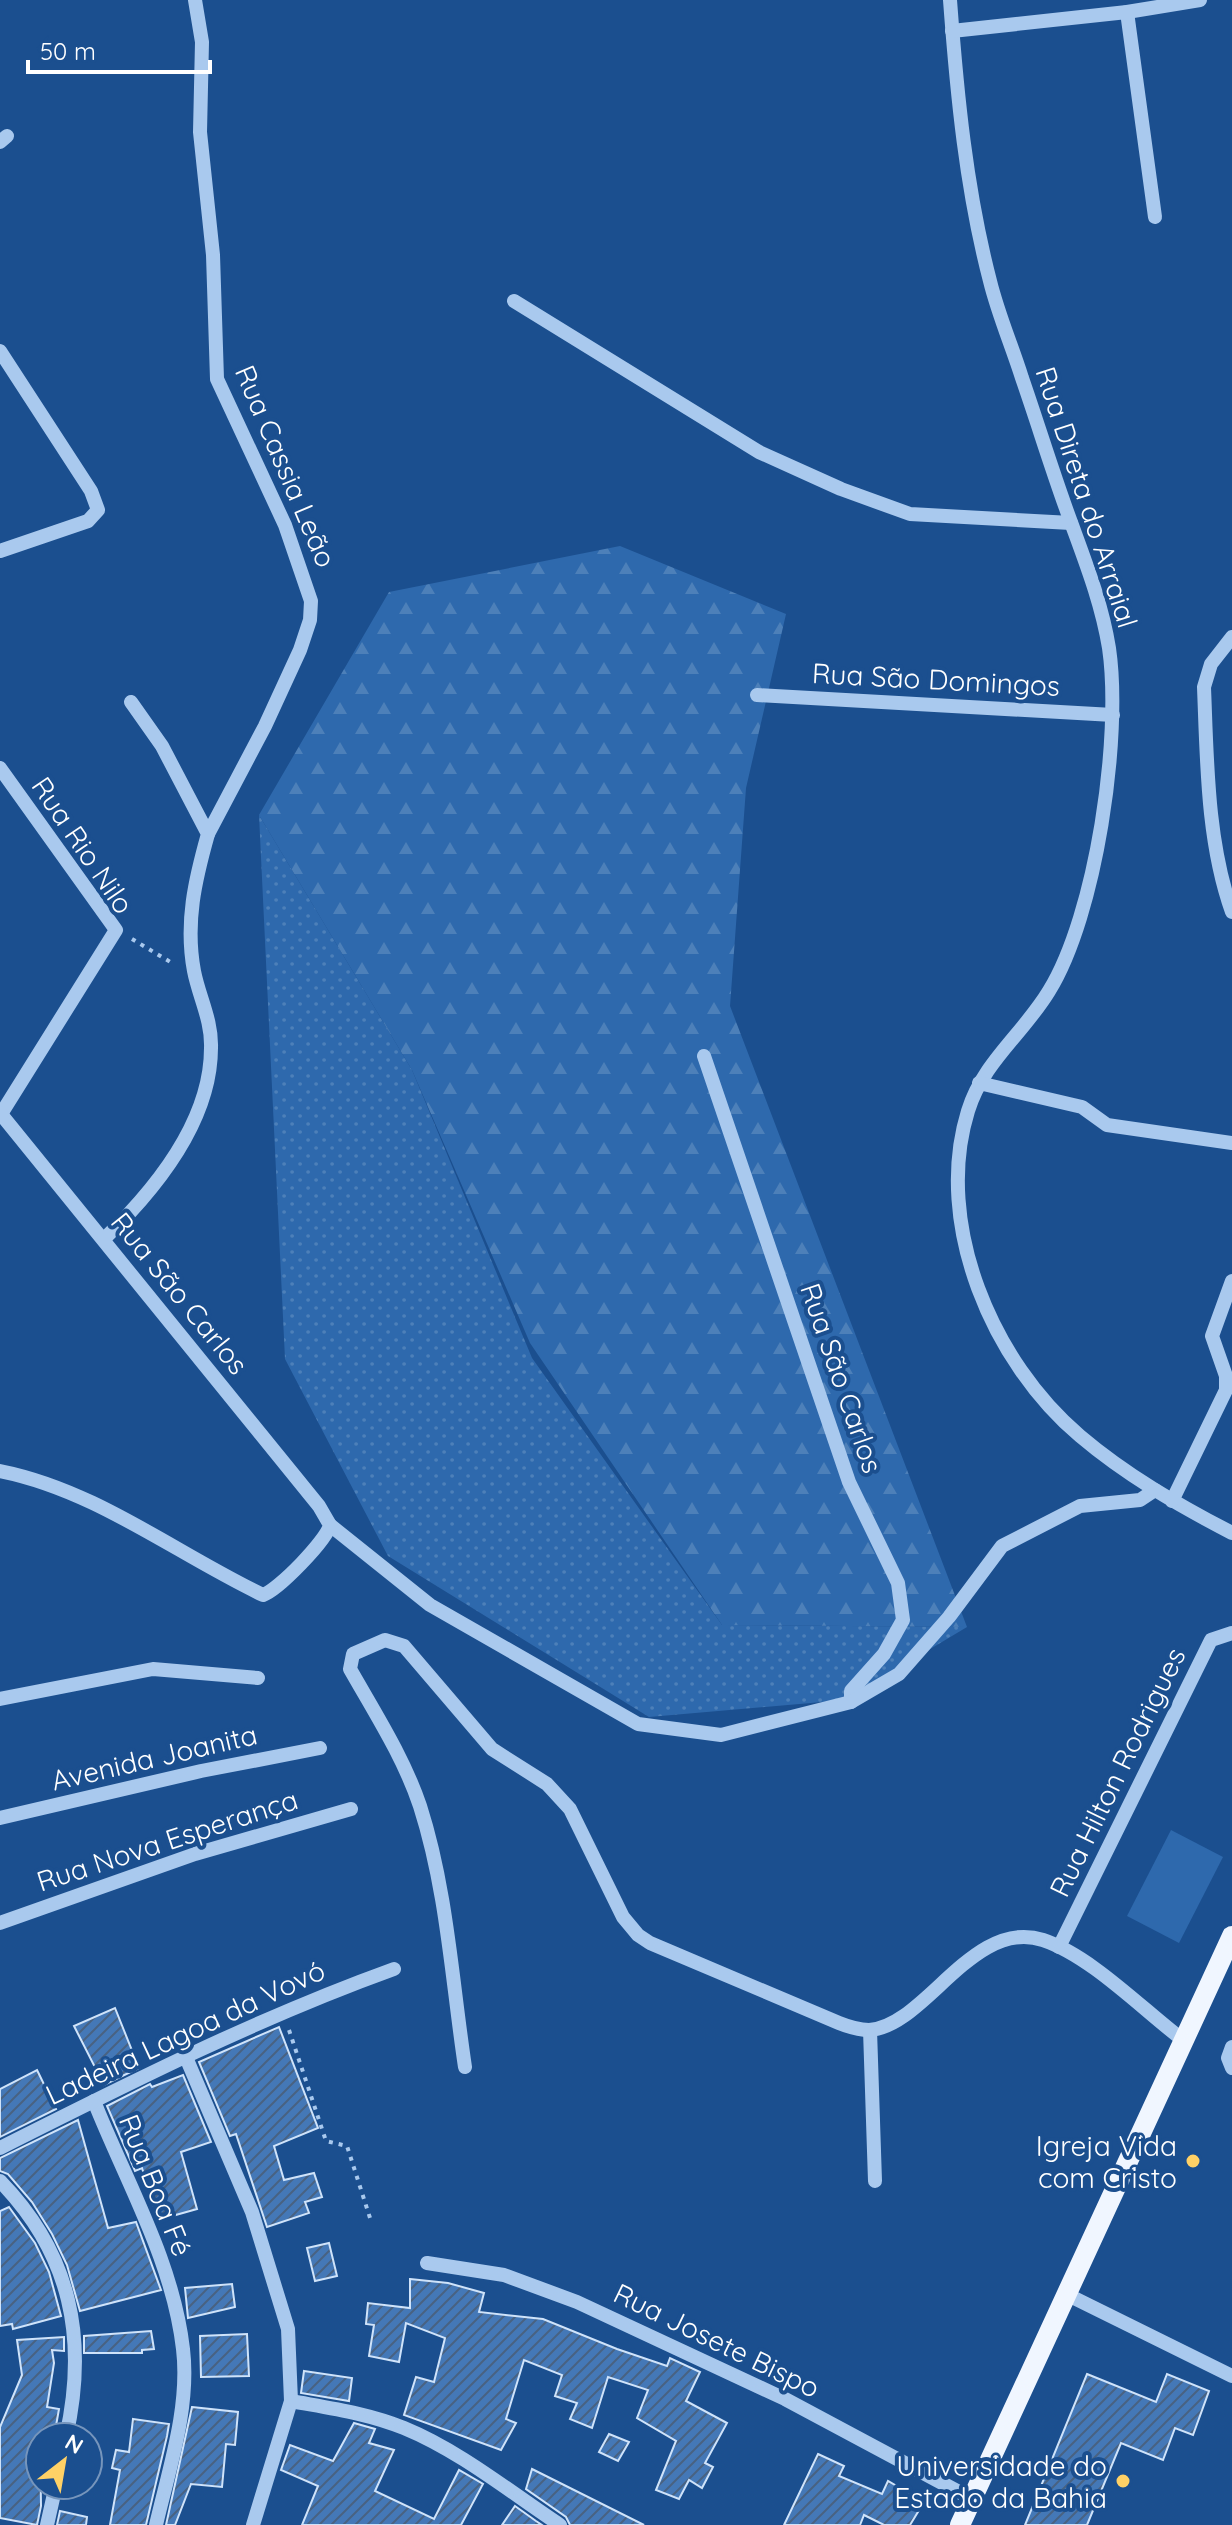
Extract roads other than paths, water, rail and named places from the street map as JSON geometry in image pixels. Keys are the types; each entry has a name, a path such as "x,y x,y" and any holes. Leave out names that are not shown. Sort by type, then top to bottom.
{"main road":[{"path":"960,2525 1232,1936"}],"street":[{"name":"Rua Cassia Leão","path":"104,1239 156,1183 189,1127 203,1091 211,1048 209,1018 195,976 189,940 190,909 208,834 265,726 300,650 310,620 311,601 285,525 217,379 213,255 200,132 202,42 195,0"},
{"name":"Rua Direta do Arraial","path":"950,0 972,196 990,282 1094,583 1109,650 1113,715 1102,814 1090,877 1065,964 1047,995 979,1083 962,1137 960,1207 967,1248 991,1313 1016,1363 1048,1403 1077,1434 1155,1490 1232,1533"},
{"path":"952,31 1200,0"},
{"path":"1135,8 1155,217"},
{"path":"514,301 759,452 841,489 910,514 1071,523"},
{"path":"0,351 91,491 98,510 88,521 0,551"},
{"path":"1232,637 1211,664 1204,687 1214,833 1223,889 1232,912"},
{"name":"Rua São Domingos","path":"757,695 1113,715"},
{"path":"131,702 162,746 208,834"},
{"name":"Rua Rio Nilo","path":"0,768 4,786 116,930 0,1114"},
{"name":"Rua São Carlos","path":"704,1056 849,1482 898,1583 903,1620 884,1654 851,1691 851,1702"},
{"path":"979,1083 1082,1107 1107,1125 1232,1143"},
{"name":"Rua São Carlos","path":"0,1114 319,1506 330,1525"},
{"path":"1172,1501 1226,1390 1226,1376 1212,1336 1232,1281"},
{"path":"0,1471 37,1479 88,1500 263,1595 275,1588 324,1539 330,1525 430,1605 638,1724 721,1735 851,1702 899,1674 949,1617 1002,1546 1080,1506 1140,1500 1155,1490"},
{"name":"Rua Hilton Rodrigues","path":"1059,1947 1211,1640 1232,1633"},
{"path":"465,2067 442,1902 419,1806 387,1734 350,1669 353,1654 385,1640 396,1641 422,1664 492,1749 547,1784 570,1809 623,1917 638,1935 650,1943 839,2023 870,2030 898,2018 985,1948 1020,1936 1059,1947 1183,2040"},
{"path":"0,1699 153,1669 258,1678"},
{"name":"Avenida Joanita","path":"0,1818 201,1771 320,1748"},
{"name":"Rua Nova Esperança","path":"0,1923 195,1854 351,1809"},
{"name":"Ladeira Lagoa da Vovó","path":"0,2148 185,2055 394,1969"},
{"path":"870,2030 875,2181"},
{"path":"1232,2047 1228,2058 1232,2068"},
{"path":"185,2055 252,2212 288,2329 291,2401 253,2525"},
{"name":"Rua Boa Fé","path":"94,2101 126,2181 148,2223 163,2267 183,2350 181,2411 156,2525"},
{"path":"0,2181 24,2205 48,2242 67,2289 75,2335 70,2421"},
{"name":"Rua Josete Bispo","path":"427,2263 504,2275 577,2302 785,2399 972,2499"},
{"path":"1068,2295 1232,2376"},
{"path":"291,2401 362,2413 404,2428 443,2447 560,2525"},
{"path":"47,2525 52,2501"}],"place":[{"name":"Igreja Vida com Cristo","path":"1193,2161"},
{"name":"Universidade do Estado da Bahia","path":"1123,2481"}]}
